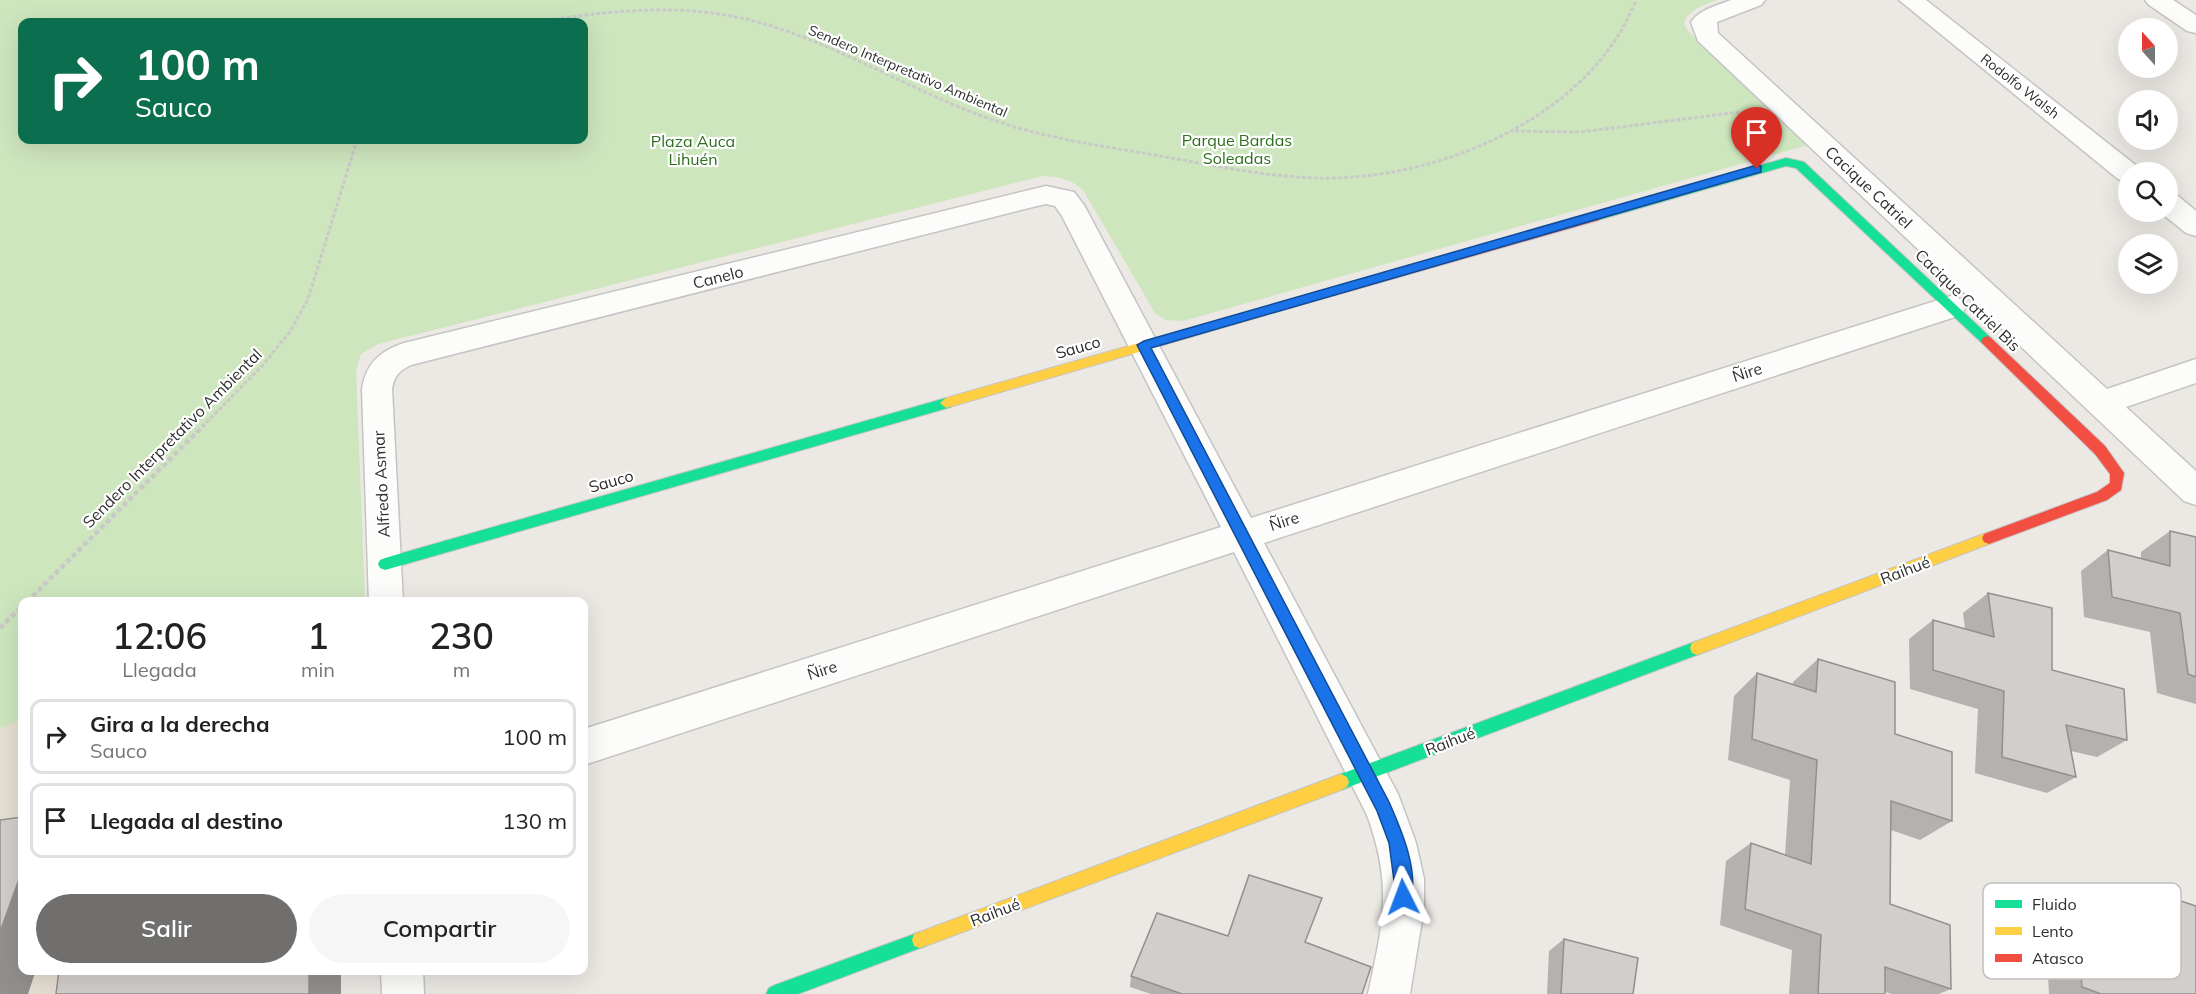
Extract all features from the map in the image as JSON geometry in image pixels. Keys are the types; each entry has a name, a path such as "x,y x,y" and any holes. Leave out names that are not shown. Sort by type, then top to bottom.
{"street":[{"name":"Cacique Catriel","path":"1753,0 1708,17 1703,22 1703,28 1715,44 2196,491"},
{"name":"Rodolfo Walsh","path":"1911,0 2118,164"},
{"path":"2157,0 2196,26"},
{"name":"Cacique Catriel Bis","path":"1780,162 1793,163 1812,174 2107,457 2117,473 2118,480"},
{"name":"Sauco","path":"385,564 1780,162"},
{"name":"Canelo","path":"383,367 391,360 404,355 1033,198 1056,195 1070,204 1144,345"},
{"path":"2178,211 2196,226"},
{"name":"Ñire","path":"588,746 1951,307"},
{"path":"1144,345 1384,807 1398,843 1404,879 1403,916 1389,994"},
{"name":"Alfredo Asmar","path":"383,367 378,378 377,389 386,597"},
{"path":"2101,403 2196,371"},
{"name":"Raihué","path":"775,994 2102,496 2116,486 2118,480"},
{"path":"402,975 403,994"}],"path":[{"name":"Sendero Interpretativo Ambiental","path":"568,18 650,12 733,17 802,38 995,120 1035,132 1076,142 1298,177 1337,178 1414,167 1473,148 1514,131 1562,98 1597,65 1617,40 1636,0"},
{"name":"Sendero Interpretativo Ambiental","path":"1514,131 1580,132 1783,107"},
{"name":"Sendero Interpretativo Ambiental","path":"32,597 232,397 291,330 308,299 356,144"},
{"path":"0,628 18,610"}],"shaded area":[{"path":"18,721 18,975 102,975 100,994 0,994 0,728"}],"green space":[{"name":"Parque Bardas Soleadas","path":"0,0 1717,0 1689,14 1684,23 1687,30 1808,145 1183,321 1166,320 1155,313 1083,190 1064,179 1043,176 378,344 361,354 356,371 365,596 18,597 18,721 0,728"}],"building":[{"path":"2170,531 2196,537 2196,677 2188,674 2180,613 2112,597 2108,550 2170,566"},
{"path":"1988,593 2052,608 2052,670 2124,689 2127,740 2066,725 2076,777 2002,757 2004,691 1933,670 1933,620 1994,637"},
{"path":"1818,659 1895,682 1895,734 1952,752 1952,821 1891,801 1890,904 1950,925 1951,989 1885,967 1885,994 1818,994 1821,935 1745,909 1751,843 1811,864 1817,760 1752,739 1757,673 1816,692"},
{"path":"18,818 18,882 0,932 0,820"},
{"path":"1249,875 1322,898 1305,942 1371,967 1362,994 1182,994 1131,976 1157,913 1228,936"},
{"path":"2181,901 2196,906 2196,994 2101,994 2082,987 2081,979 2181,979"},
{"path":"1564,939 1638,958 1633,994 1561,994"},
{"path":"58,975 309,975 309,994 56,994"}],"traffic: fast":[{"path":"1595,217 1786,162 1800,165 1987,341"},
{"path":"385,564 946,403"},
{"path":"1341,782 1697,648"},
{"path":"775,994 920,940"}],"traffic: slow":[{"path":"946,403 1262,312"},
{"path":"1697,648 1989,538"},
{"path":"920,940 1341,782"}],"traffic: jam":[{"path":"1262,312 1595,217"},
{"path":"1987,341 2100,450 2117,473 2116,486 2102,496 1989,538"}],"route":[{"path":"1403,897 1404,879 1398,843 1384,807 1144,345 1757,169"}],"park label":[{"name":"Plaza Auca Lihuén","path":"693,150"}]}
